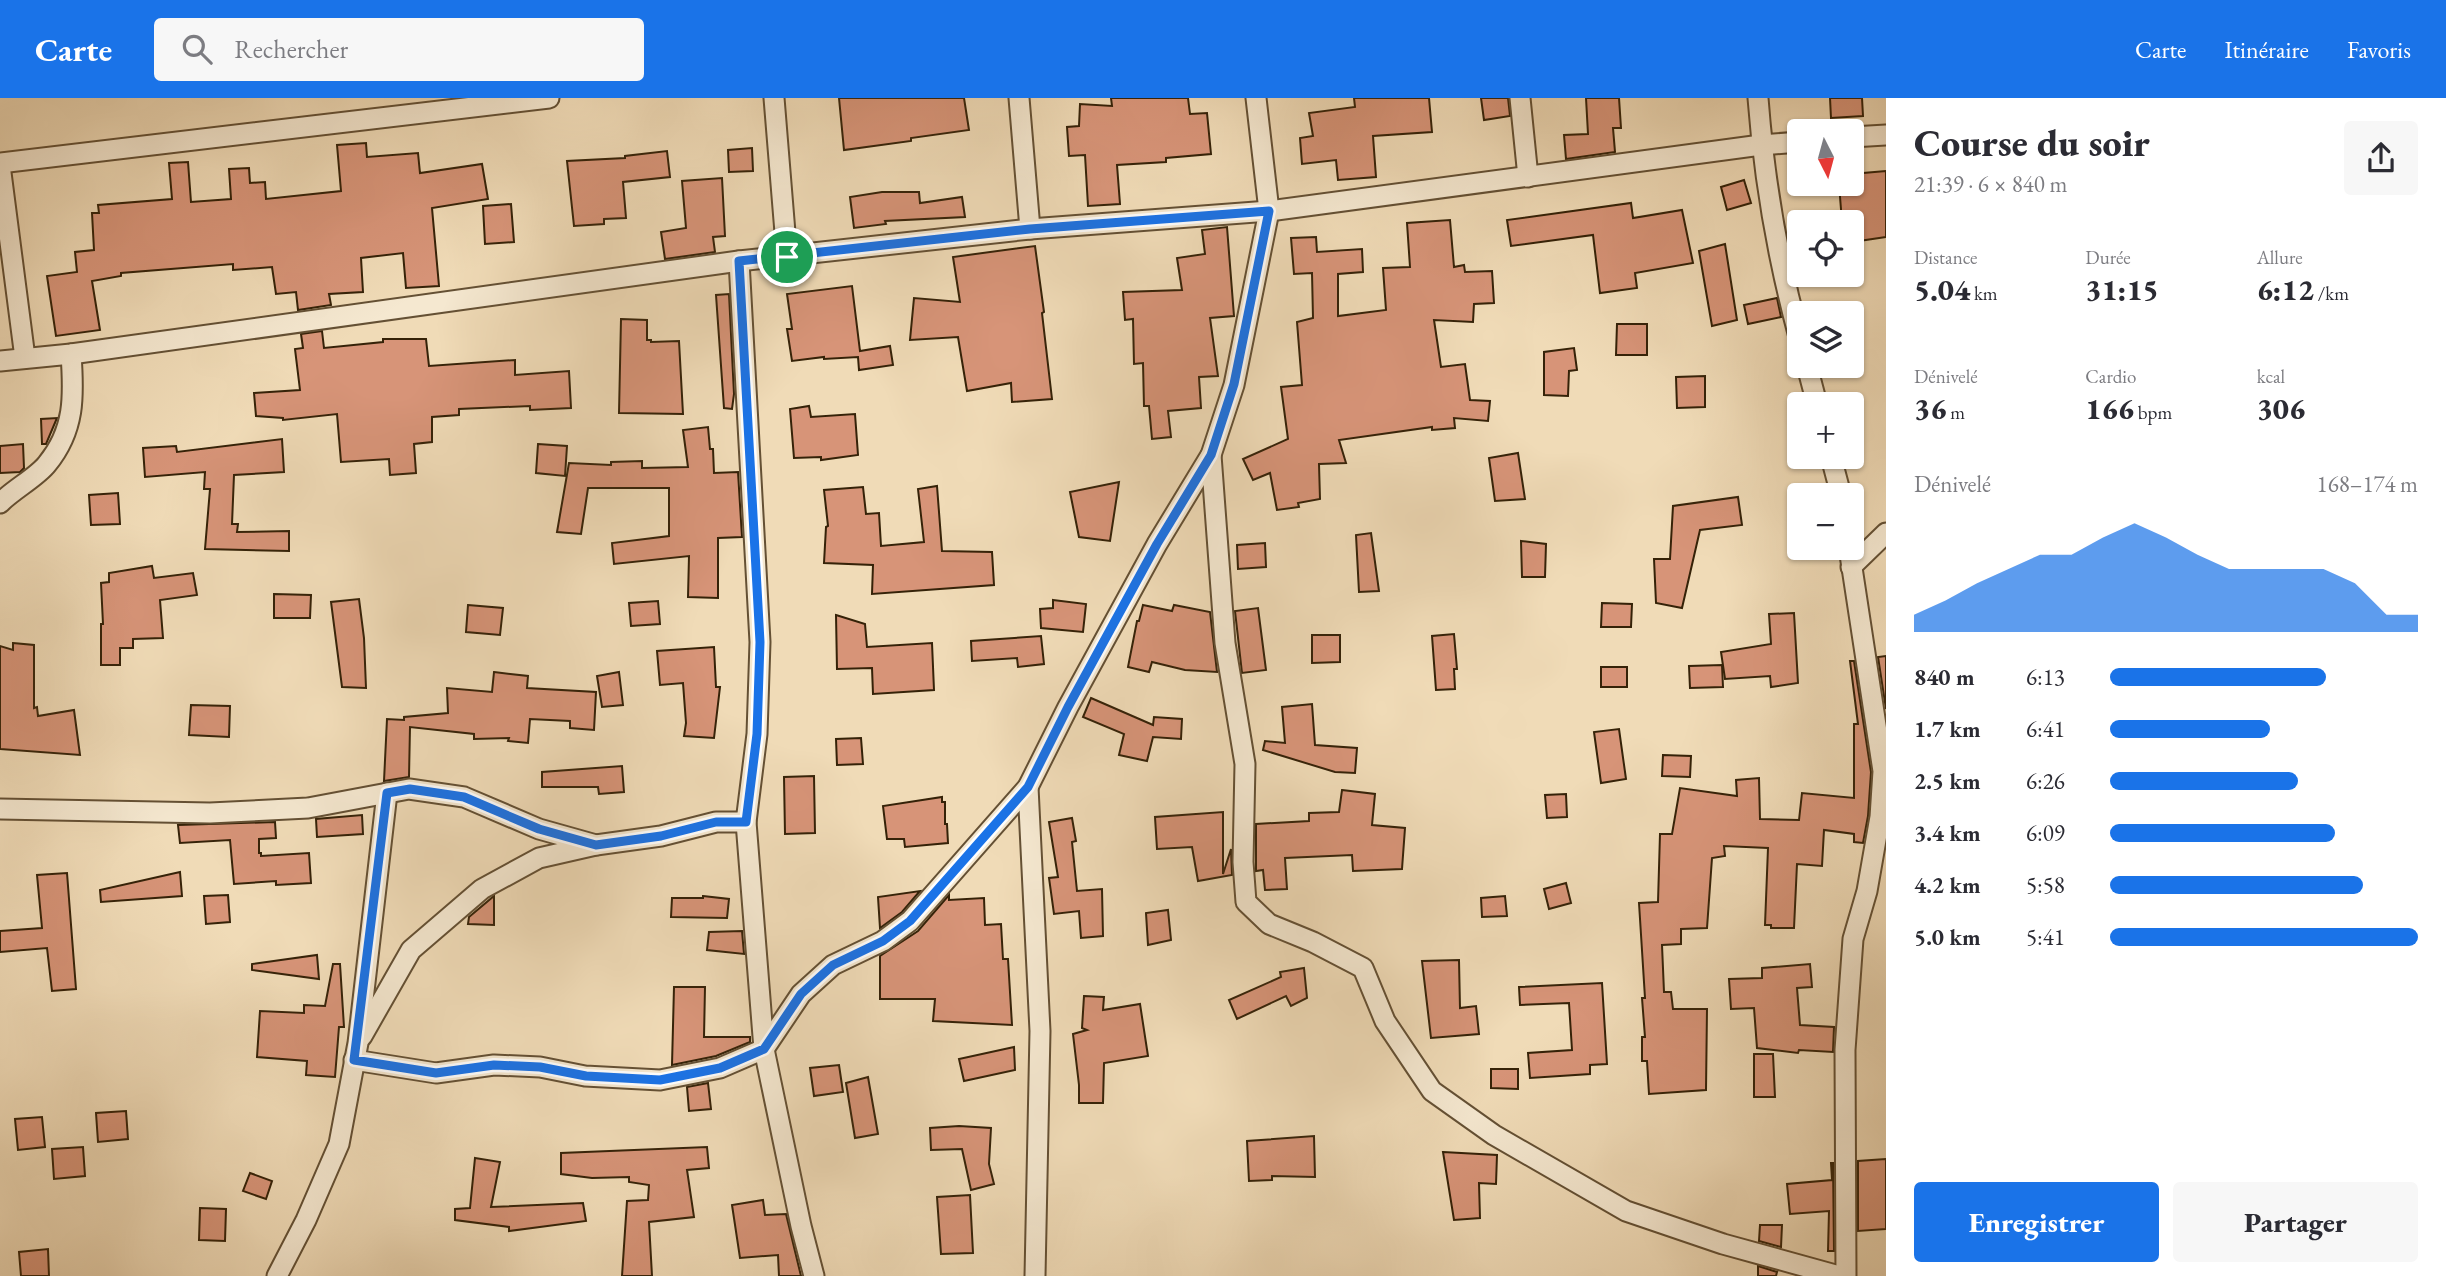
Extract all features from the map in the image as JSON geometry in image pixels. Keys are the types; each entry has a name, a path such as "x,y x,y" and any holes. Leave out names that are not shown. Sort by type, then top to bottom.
{"street":[{"path":"26,358 0,164 549,98"},
{"path":"774,98 787,257"},
{"path":"1019,98 1030,229"},
{"path":"356,1051 436,1073 494,1065 540,1067 586,1076 660,1080 720,1068 764,1049 801,994 833,965 883,941 910,921 1028,787 1068,707 1157,544 1211,455 1234,384 1269,211 1256,98"},
{"path":"1520,98 1528,177"},
{"path":"1758,98 1761,145 1790,301"},
{"path":"1864,136 1886,135"},
{"path":"0,361 71,354 739,261 1030,229 1269,211 1787,143"},
{"path":"739,261 760,642 757,734 746,822 764,1049 814,1276"},
{"path":"0,503 13,489 46,466 66,433 74,396 71,354"},
{"path":"1211,455 1226,643 1245,764 1243,862 1246,902 1269,924 1313,942 1363,968 1385,1021 1432,1091 1494,1135 1626,1211 1723,1244 1839,1276"},
{"path":"1864,548 1886,533"},
{"path":"1846,1276 1845,1051 1853,939 1867,891 1880,817 1883,771 1850,560"},
{"path":"1028,787 1040,1031 1035,1276"},
{"path":"0,809 210,813 308,808 410,789 464,797 539,829 596,845"},
{"path":"277,1276 340,1144 356,1051 387,793"},
{"path":"356,1051 411,950 482,889 539,858 596,845 661,836 716,822 746,822"}],"building":[{"path":"839,98 964,98 969,130 844,150"},
{"path":"1111,98 1188,98 1190,114 1207,113 1211,154 1166,158 1166,162 1117,165 1120,204 1088,206 1085,155 1069,156 1067,127 1079,126 1080,104 1112,106"},
{"path":"1354,98 1429,98 1432,132 1373,136 1376,177 1338,180 1336,160 1302,164 1300,138 1313,136 1309,113 1355,107"},
{"path":"1481,98 1508,98 1510,116 1484,120"},
{"path":"1586,98 1619,98 1621,128 1613,128 1615,152 1566,159 1564,135 1588,134"},
{"path":"1830,98 1862,98 1863,116 1831,118"},
{"path":"366,143 367,157 418,153 420,173 482,164 488,199 432,208 439,286 406,288 403,253 361,258 363,292 329,294 331,305 298,310 296,292 276,294 272,267 233,270 233,264 121,273 121,276 92,281 100,330 56,336 47,276 77,272 75,252 94,250 92,213 99,213 98,205 172,199 169,163 188,162 191,202 231,199 229,169 249,168 250,183 265,182 266,199 341,191 337,145"},
{"path":"752,148 753,171 729,172 728,150"},
{"path":"667,151 670,177 623,182 626,218 604,219 604,224 574,226 567,161 625,158"},
{"path":"1886,171 1886,237 1864,240 1864,210 1841,210 1840,196 1864,196 1864,173"},
{"path":"722,178 725,236 713,237 715,252 665,259 661,232 686,228 682,181"},
{"path":"1744,180 1751,203 1727,210 1721,187"},
{"path":"882,192 919,192 920,203 962,197 965,217 885,221 886,224 854,228 850,197"},
{"path":"1631,203 1633,218 1682,210 1693,263 1635,273 1637,288 1600,293 1593,235 1511,246 1507,220"},
{"path":"511,204 514,242 485,244 483,206"},
{"path":"1450,220 1454,267 1464,265 1465,272 1492,271 1494,303 1474,304 1473,322 1434,320 1441,367 1465,364 1470,400 1490,401 1488,421 1454,418 1455,428 1432,430 1432,427 1339,440 1346,463 1319,464 1320,499 1298,503 1299,507 1277,510 1270,473 1253,480 1243,459 1288,439 1281,387 1302,385 1297,322 1313,318 1312,273 1294,274 1291,238 1316,237 1317,252 1362,249 1363,272 1338,274 1338,316 1386,310 1383,268 1410,267 1407,223"},
{"path":"1227,227 1234,316 1210,318 1218,376 1199,377 1201,408 1168,411 1171,437 1152,439 1149,406 1144,406 1143,363 1134,364 1133,319 1125,320 1123,292 1182,290 1177,258 1205,254 1202,230"},
{"path":"1725,244 1737,320 1712,326 1699,251"},
{"path":"1035,246 1052,399 1012,402 1011,383 967,391 958,337 910,340 914,298 960,302 953,257"},
{"path":"852,286 860,351 890,346 893,365 859,370 858,357 792,361 787,329 792,329 787,294"},
{"path":"729,294 734,394 732,409 724,408 716,295"},
{"path":"1777,298 1781,317 1748,324 1744,305"},
{"path":"621,319 647,320 647,340 651,342 679,341 683,414 619,413"},
{"path":"1617,324 1647,324 1647,355 1616,355"},
{"path":"322,331 324,348 383,342 383,339 426,339 429,366 515,360 515,375 569,371 571,408 530,410 530,406 459,409 459,415 432,417 432,442 414,444 416,473 390,475 389,459 341,462 337,414 283,420 256,416 254,393 300,390 295,349 303,348 301,334"},
{"path":"1574,348 1577,370 1569,371 1568,396 1544,395 1544,352"},
{"path":"1705,376 1705,407 1677,408 1676,377"},
{"path":"809,406 811,417 855,414 858,455 821,460 821,457 794,458 790,409"},
{"path":"57,418 46,444 42,444 41,419"},
{"path":"708,427 710,449 713,449 714,473 738,472 742,537 718,538 718,598 688,597 689,556 614,564 612,543 669,536 669,488 588,488 581,534 557,532 569,463 611,465 611,462 642,461 642,468 688,467 683,430"},
{"path":"282,439 284,472 234,475 232,524 238,524 237,532 289,531 289,551 205,549 210,489 204,489 205,472 145,477 143,448 176,446 177,452"},
{"path":"23,444 24,468 20,472 0,473 0,446"},
{"path":"538,444 567,446 565,476 536,473"},
{"path":"1518,453 1525,499 1495,501 1489,458"},
{"path":"1119,482 1110,541 1079,537 1070,492"},
{"path":"937,486 942,551 992,552 994,585 872,594 873,565 824,563 828,526 824,490 863,487 866,514 879,513 881,546 924,542 918,489"},
{"path":"118,493 120,524 91,525 89,495"},
{"path":"1738,497 1742,525 1700,530 1682,608 1656,603 1654,559 1670,559 1673,506"},
{"path":"1371,533 1379,591 1359,592 1356,535"},
{"path":"1521,541 1546,544 1545,577 1522,577"},
{"path":"1265,543 1266,567 1238,569 1237,545"},
{"path":"152,566 154,578 193,573 197,595 160,600 163,638 133,639 133,648 120,648 120,665 101,665 101,583 109,582 109,573"},
{"path":"274,594 311,595 310,618 274,618"},
{"path":"359,599 366,688 342,687 331,602"},
{"path":"1053,600 1086,604 1083,632 1041,628 1040,609 1053,608"},
{"path":"658,601 660,624 631,626 629,603"},
{"path":"1602,603 1632,604 1631,627 1601,627"},
{"path":"468,605 503,608 500,635 466,632"},
{"path":"1143,605 1172,611 1174,605 1210,612 1217,672 1185,670 1152,662 1149,672 1128,667"},
{"path":"1258,608 1266,670 1242,673 1235,611"},
{"path":"1794,613 1798,683 1771,687 1770,676 1725,679 1721,652 1771,644 1769,614"},
{"path":"836,615 865,624 867,647 932,643 934,690 873,694 872,668 837,669"},
{"path":"1454,634 1457,669 1454,669 1455,689 1436,690 1432,636"},
{"path":"1312,635 1340,635 1340,662 1312,663"},
{"path":"1041,636 1044,664 1018,667 1017,658 972,661 971,641"},
{"path":"13,643 34,645 34,708 37,707 38,716 74,710 80,755 0,749 0,646 13,650"},
{"path":"714,647 716,687 720,687 714,738 684,736 686,723 683,683 660,685 657,651"},
{"path":"1886,656 1886,709 1878,657"},
{"path":"1850,661 1854,661 1871,772 1863,843 1854,842 1854,834 1824,830 1822,866 1797,864 1794,928 1771,928 1771,925 1765,925 1768,848 1724,846 1725,856 1712,858 1707,928 1681,929 1681,944 1662,945 1664,992 1671,992 1673,1009 1707,1009 1706,1090 1649,1094 1647,1061 1642,1061 1642,1037 1645,1037 1642,998 1645,998 1639,903 1658,902 1660,834 1672,834 1680,788 1737,796 1736,780 1759,778 1760,819 1799,820 1802,793 1854,798 1854,724 1858,724"},
{"path":"1722,665 1723,687 1690,688 1689,666"},
{"path":"1601,667 1627,667 1627,687 1601,687"},
{"path":"494,672 528,676 527,688 596,692 594,730 570,728 570,721 530,719 528,743 508,741 509,738 474,739 474,734 410,727 409,777 384,781 387,719 404,720 404,717 448,713 447,688 492,692"},
{"path":"619,672 623,705 602,707 597,676"},
{"path":"1091,698 1153,725 1154,717 1182,719 1181,739 1153,737 1147,761 1119,755 1124,734 1083,717"},
{"path":"1312,704 1315,745 1357,748 1355,773 1335,772 1263,750 1265,741 1285,743 1282,707"},
{"path":"191,705 230,706 229,737 189,735"},
{"path":"1619,729 1626,779 1601,783 1594,732"},
{"path":"861,738 863,764 837,765 836,739"},
{"path":"1663,755 1691,756 1690,777 1662,776"},
{"path":"622,766 624,792 599,794 598,787 542,787 542,772"},
{"path":"814,776 815,833 785,834 784,777"},
{"path":"1342,790 1375,794 1372,825 1405,828 1402,869 1353,871 1352,855 1285,858 1287,889 1265,890 1263,870 1256,871 1256,824 1309,821 1309,813 1339,812"},
{"path":"1566,794 1567,817 1547,818 1545,795"},
{"path":"942,797 942,802 945,802 948,843 905,847 904,839 887,839 883,806"},
{"path":"1223,812 1223,874 1231,849 1232,875 1198,881 1192,847 1157,849 1155,817"},
{"path":"362,815 363,834 317,837 316,819"},
{"path":"1072,818 1076,841 1072,842 1077,891 1102,889 1103,936 1081,938 1079,911 1054,914 1049,878 1058,877 1049,822"},
{"path":"275,822 276,838 259,839 259,853 261,856 309,853 311,883 276,885 276,881 234,884 230,840 180,843 178,825"},
{"path":"180,872 182,896 101,902 100,890"},
{"path":"67,873 76,989 52,991 47,948 0,952 0,931 42,928 37,875"},
{"path":"1566,883 1571,903 1549,909 1544,889"},
{"path":"920,891 902,912 880,928 878,897"},
{"path":"228,895 230,922 206,924 204,896"},
{"path":"949,895 949,900 984,898 985,925 1001,924 1003,959 1008,959 1012,1025 933,1021 935,999 880,999 880,956 918,931"},
{"path":"494,896 494,925 468,924 469,917"},
{"path":"703,896 729,899 727,918 671,917 672,898"},
{"path":"1505,896 1507,916 1482,917 1481,898"},
{"path":"1168,910 1171,940 1148,945 1146,913"},
{"path":"742,931 744,954 707,950 709,932"},
{"path":"317,955 319,979 252,970 252,964"},
{"path":"1459,960 1460,1008 1476,1006 1479,1034 1431,1038 1422,961"},
{"path":"333,964 340,964 344,1027 339,1027 335,1077 306,1075 307,1061 257,1057 260,1011 304,1013 304,1005 325,1006"},
{"path":"1810,964 1812,987 1797,988 1800,1025 1834,1027 1833,1052 1799,1050 1798,1053 1757,1048 1754,1008 1731,1009 1729,979 1762,978 1762,968"},
{"path":"1304,968 1307,998 1291,1006 1286,996 1237,1019 1229,1000 1281,977 1280,972"},
{"path":"1602,983 1607,1064 1590,1065 1590,1074 1530,1078 1528,1053 1572,1050 1569,1003 1520,1005 1519,987"},
{"path":"674,987 705,987 704,1037 750,1037 750,1042 716,1056 672,1065"},
{"path":"1084,996 1104,997 1103,1010 1140,1004 1148,1056 1104,1063 1103,1103 1079,1103 1073,1034 1087,1030 1082,1028"},
{"path":"1014,1047 1015,1070 964,1081 959,1059"},
{"path":"1754,1054 1773,1054 1775,1097 1754,1097"},
{"path":"839,1065 843,1092 814,1096 810,1068"},
{"path":"1491,1069 1518,1069 1518,1089 1491,1088"},
{"path":"868,1077 878,1134 855,1138 846,1083"},
{"path":"708,1083 711,1109 689,1111 687,1087"},
{"path":"126,1111 128,1139 98,1142 96,1113"},
{"path":"42,1117 45,1147 18,1150 15,1119"},
{"path":"930,1128 991,1128 989,1164 994,1184 971,1190 962,1149 931,1150"},
{"path":"1314,1136 1315,1177 1272,1176 1272,1180 1249,1181 1247,1141"},
{"path":"83,1147 85,1176 54,1179 52,1149"},
{"path":"707,1147 709,1168 687,1170 694,1217 649,1222 652,1276 622,1276 627,1201 648,1200 649,1185 629,1182 629,1177 592,1178 561,1174 561,1153"},
{"path":"1443,1152 1497,1155 1496,1184 1479,1183 1480,1218 1454,1220"},
{"path":"475,1158 500,1162 491,1207 583,1203 586,1221 509,1231 509,1227 455,1220 455,1209 470,1208"},
{"path":"1886,1159 1886,1229 1858,1231 1858,1161"},
{"path":"1833,1163 1834,1251 1828,1251 1829,1211 1790,1214 1787,1184 1832,1180"},
{"path":"250,1173 272,1181 266,1199 243,1191"},
{"path":"970,1195 973,1253 941,1254 937,1197"},
{"path":"763,1200 765,1215 786,1214 801,1276 779,1276 778,1255 740,1258 732,1205"},
{"path":"200,1208 226,1209 225,1241 199,1240"},
{"path":"1760,1225 1782,1225 1781,1247 1759,1241"},
{"path":"48,1249 49,1276 21,1276 19,1252"},
{"path":"1758,1266 1777,1272 1776,1276 1758,1276"}],"route":[{"path":"1269,211 1234,384 1211,455 1157,544 1068,707 1028,787 910,921 883,941 833,965 801,994 764,1049 720,1068 660,1080 586,1076 540,1067 494,1065 436,1073 354,1060 387,793 410,789 464,797 539,829 596,845 661,836 716,822 746,822 757,734 760,642 739,261 787,257 1030,229 1269,211"}]}
